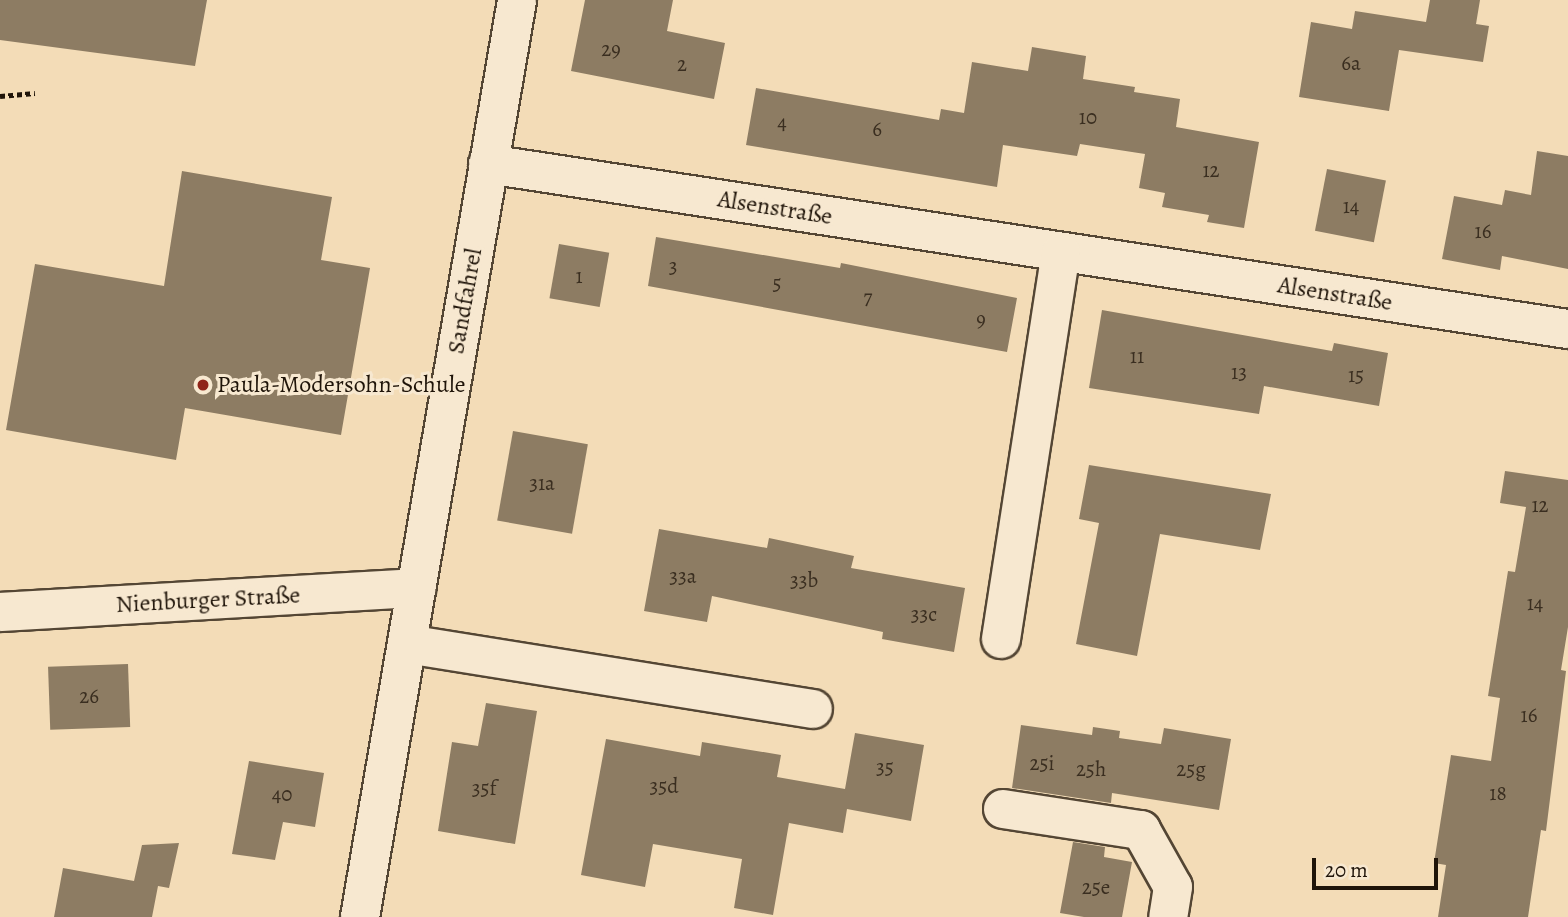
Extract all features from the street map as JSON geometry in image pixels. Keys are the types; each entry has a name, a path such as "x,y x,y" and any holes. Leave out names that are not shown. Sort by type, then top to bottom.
{"street":[{"name":"Sandfahrel","path":"360,917 517,0"},
{"name":"Alsenstraße","path":"488,164 1568,329"},
{"path":"1001,639 1061,253"},
{"name":"Nienburger Straße","path":"0,612 416,588"},
{"path":"407,644 813,709"},
{"path":"1003,809 1141,830 1173,887 1168,917"}],"path":[{"path":"0,96 35,93"}],"building":[{"path":"0,0 207,0 195,66 0,40"},
{"path":"585,0 673,0 667,31 725,43 714,99 571,71"},
{"path":"1430,0 1480,0 1476,24 1489,26 1483,62 1399,50 1389,111 1299,97 1311,22 1352,29 1355,11 1426,22"},
{"path":"1032,47 1086,56 1083,79 1135,87 1134,92 1180,99 1176,127 1259,142 1244,228 1207,222 1209,215 1162,207 1165,193 1139,188 1145,154 1080,144 1077,156 1003,145 997,187 746,145 756,88 939,120 941,109 964,113 972,62 1028,71"},
{"path":"1537,151 1568,156 1568,269 1502,256 1500,270 1442,259 1454,196 1502,205 1505,190 1531,195"},
{"path":"1327,169 1386,180 1374,242 1315,231"},
{"path":"182,171 332,197 321,260 370,268 341,435 185,408 176,460 6,430 35,264 164,286"},
{"path":"656,237 840,268 841,263 1017,298 1007,352 648,286"},
{"path":"559,244 609,253 600,307 549,298"},
{"path":"1102,310 1332,351 1334,343 1388,353 1379,406 1264,386 1259,414 1089,388"},
{"path":"513,431 588,444 572,534 497,521"},
{"path":"1089,465 1271,494 1260,550 1160,534 1137,656 1076,644 1099,523 1079,519"},
{"path":"1505,471 1568,480 1568,627 1561,670 1566,671 1546,831 1541,830 1528,917 1438,917 1446,865 1434,863 1451,755 1491,761 1500,698 1488,696 1508,571 1515,572 1526,507 1500,503"},
{"path":"659,529 767,548 769,538 854,556 851,568 965,588 954,652 882,639 883,632 712,596 707,622 644,611"},
{"path":"128,664 130,727 50,730 48,667"},
{"path":"486,703 537,711 515,844 438,831 452,742 478,746"},
{"path":"1021,725 1092,735 1093,727 1120,731 1119,738 1161,744 1164,728 1231,739 1219,810 1112,793 1111,803 1012,788"},
{"path":"855,733 924,745 911,821 847,809 843,833 789,823 773,915 734,908 742,859 653,844 645,887 581,875 606,739 700,756 702,742 781,755 777,777 845,789"},
{"path":"249,761 324,773 315,827 283,822 275,860 232,854"},
{"path":"1073,842 1105,847 1104,857 1132,862 1122,917 1084,917 1060,913"},
{"path":"179,843 169,888 158,886 152,917 54,917 63,868 134,881 142,845"}],"place":[{"name":"Paula-Modersohn-Schule","path":"203,385"}]}
